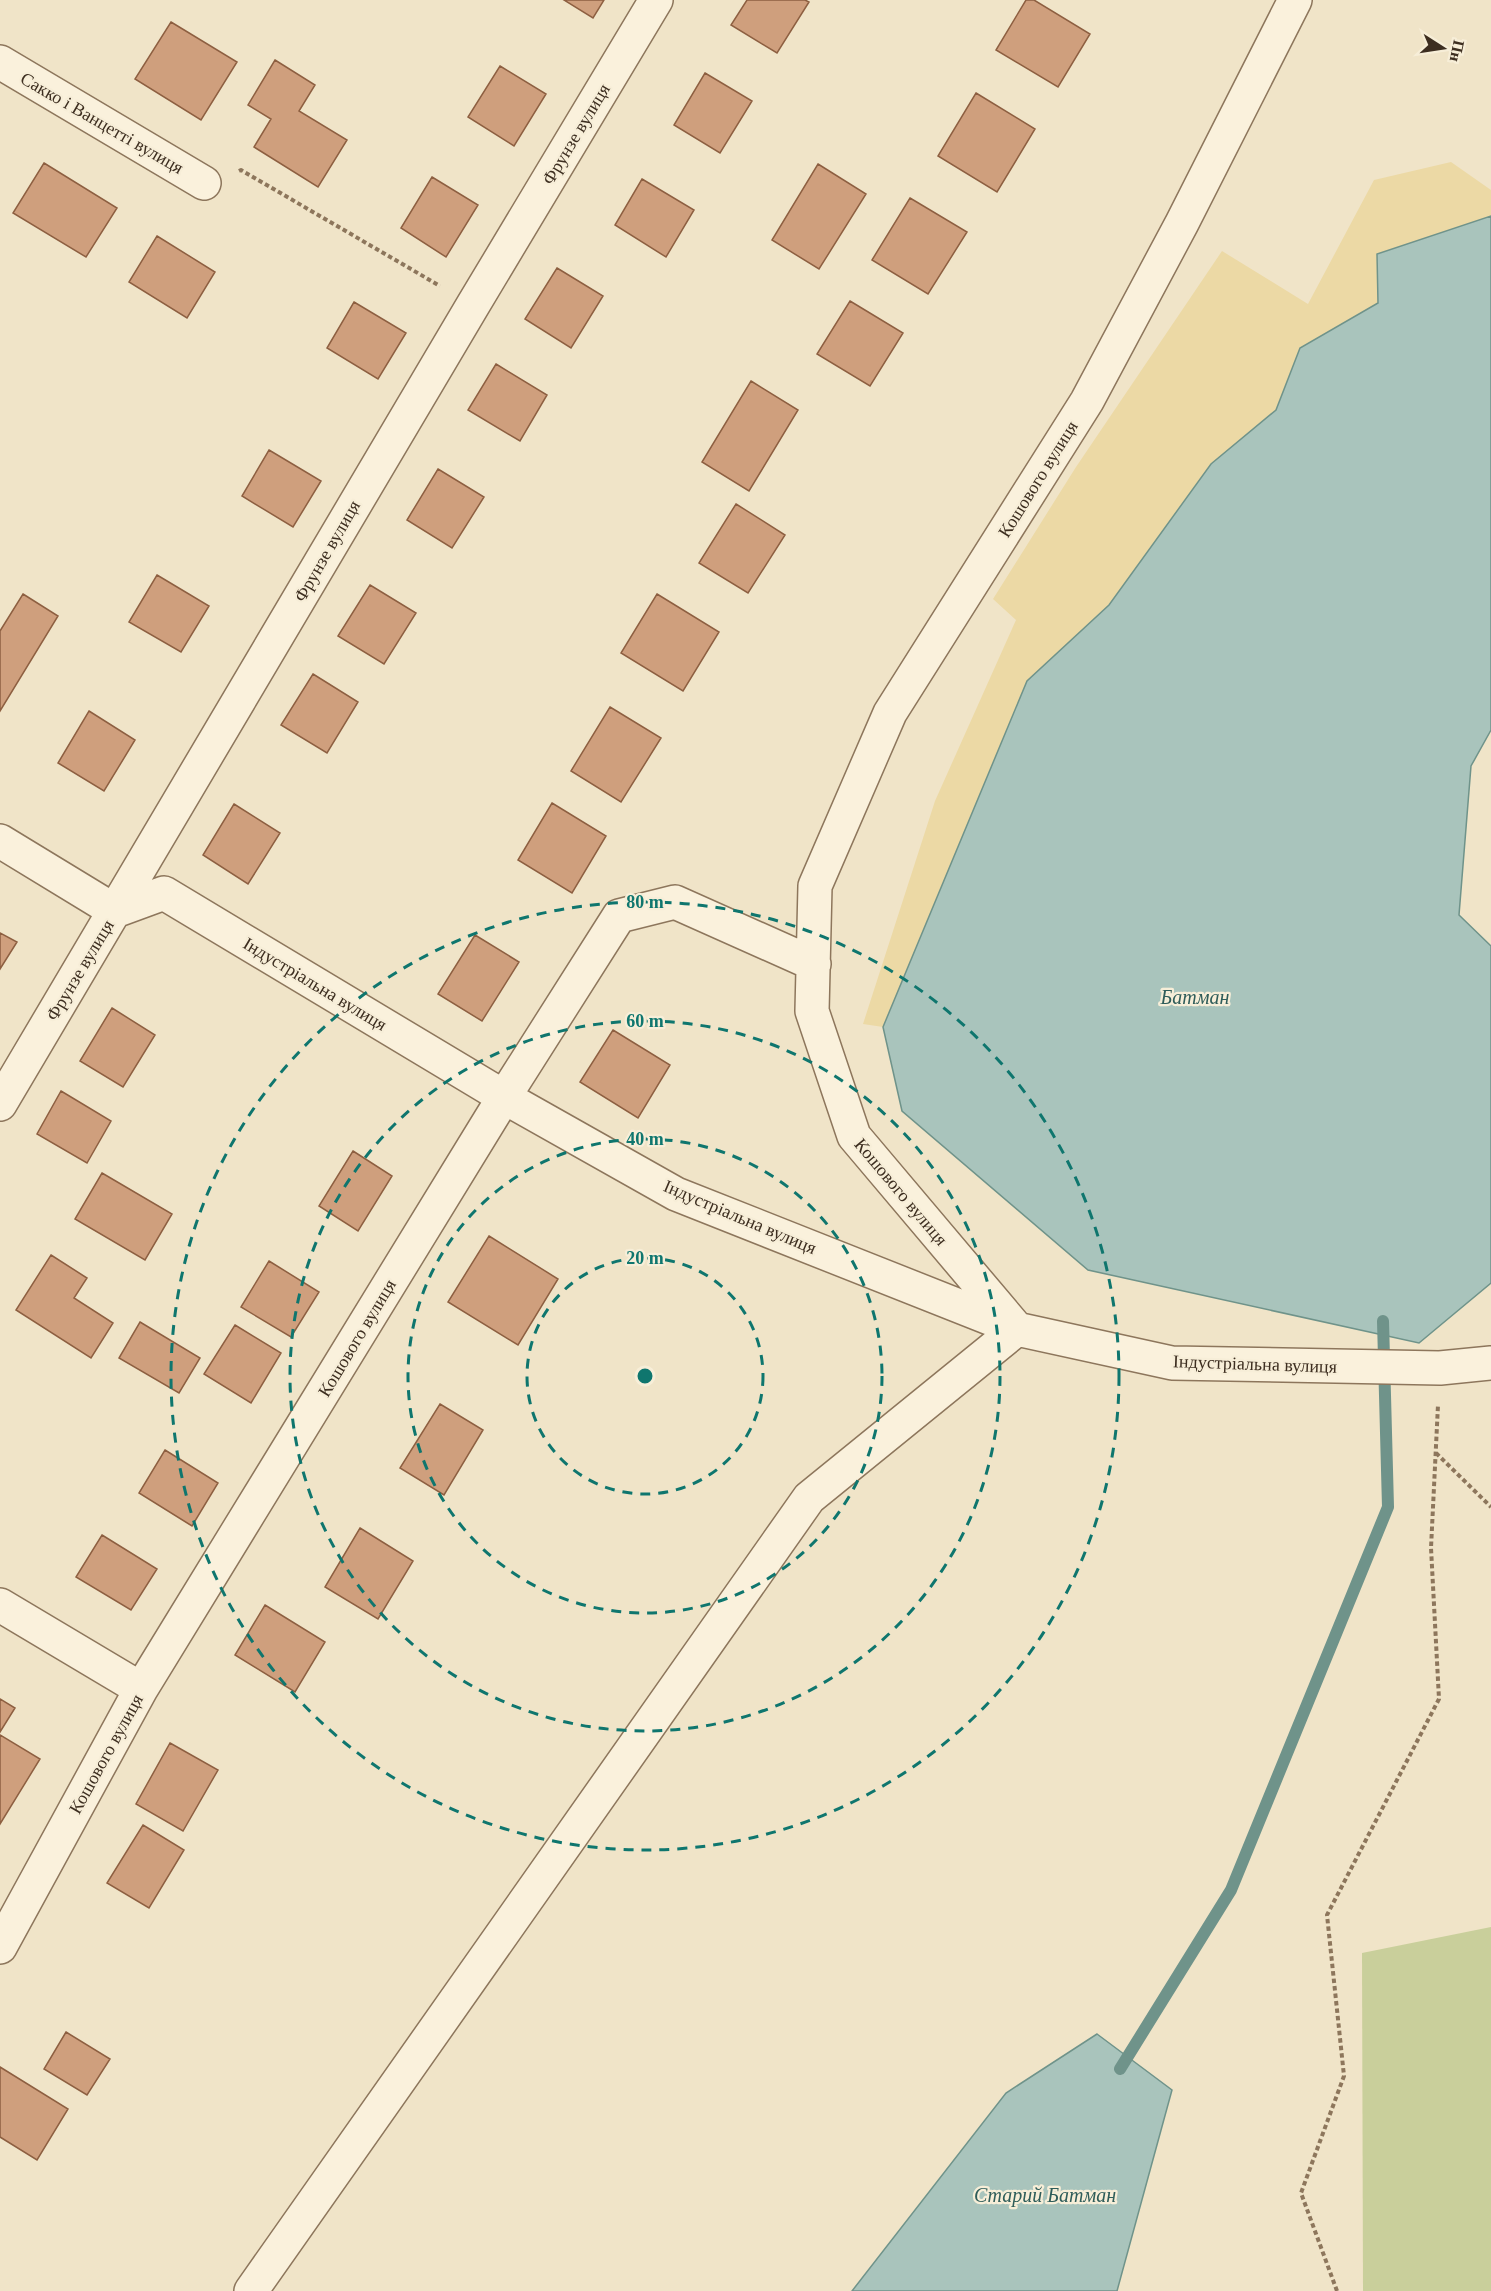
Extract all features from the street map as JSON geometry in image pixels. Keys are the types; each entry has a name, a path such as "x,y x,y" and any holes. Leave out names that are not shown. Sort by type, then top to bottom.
{"street":[{"name":"Фрунзе вулиця","path":"0,1104 472,305 656,0"},
{"name":"Кошового вулиця","path":"1017,1329 854,1136 812,1011 815,886 890,713 1087,401 1182,224 1295,0"},
{"name":"Сакко і Ванцетті вулиця","path":"0,62 204,183"},
{"path":"0,841 116,911"},
{"name":"Індустріальна вулиця","path":"116,911 164,893 504,1097 676,1194 1017,1329 1172,1363 1440,1368 1491,1363"},
{"name":"Кошового вулиця","path":"0,1947 141,1689 504,1097 619,916 675,902 814,964"},
{"path":"251,2291 809,1498 1017,1329"},
{"path":"0,1605 141,1689"}],"path":[{"path":"204,183 241,171 472,305"},
{"path":"1337,2291 1301,2193 1344,2076 1328,1915 1439,1699 1431,1548 1440,1368"},
{"path":"1436,1452 1491,1507"}],"green space":[{"path":"1491,1927 1491,2291 1363,2291 1362,1953"}],"sand":[{"path":"1451,162 1491,190 1491,216 1377,254 1378,303 1300,348 1276,410 1211,464 1109,605 1027,681 883,1027 863,1024 935,801 1016,620 993,599 1076,467 1222,251 1308,304 1374,180"}],"water":[{"name":"Батман","path":"1491,216 1491,730 1471,766 1459,915 1491,946 1491,1283 1419,1343 1088,1270 902,1111 883,1027 1027,681 1109,605 1211,464 1276,410 1300,348 1378,303 1377,254"},
{"name":"Старий Батман","path":"1097,2034 1172,2090 1117,2291 852,2291 1006,2093"}],"building":[{"path":"564,0 604,0 593,18"},
{"path":"747,0 805,0 809,2 777,53 731,25"},
{"path":"1026,0 1034,0 1090,34 1058,87 996,50"},
{"path":"171,22 237,62 201,120 135,79"},
{"path":"275,60 315,85 299,111 347,140 318,187 254,147 271,119 248,105"},
{"path":"500,66 546,94 514,146 468,117"},
{"path":"705,73 752,101 720,153 674,125"},
{"path":"976,93 1035,129 997,192 938,156"},
{"path":"44,163 117,208 86,257 13,213"},
{"path":"818,164 866,194 819,269 772,240"},
{"path":"432,177 478,205 446,257 401,228"},
{"path":"642,179 694,210 666,257 615,225"},
{"path":"910,198 967,232 928,294 872,260"},
{"path":"157,236 215,272 187,318 129,282"},
{"path":"557,268 603,296 571,348 525,319"},
{"path":"850,301 903,333 870,386 817,354"},
{"path":"354,302 406,333 378,379 327,348"},
{"path":"496,364 547,395 520,441 468,410"},
{"path":"751,381 798,410 749,491 702,462"},
{"path":"269,450 321,481 293,527 242,496"},
{"path":"438,469 484,497 452,548 407,520"},
{"path":"736,504 785,535 748,593 699,563"},
{"path":"157,575 209,606 181,652 129,622"},
{"path":"370,585 416,613 384,664 338,636"},
{"path":"23,594 58,616 0,711 0,631"},
{"path":"657,594 719,632 683,691 621,653"},
{"path":"313,674 358,702 327,753 281,725"},
{"path":"610,707 661,738 621,802 571,771"},
{"path":"89,711 135,740 104,791 58,763"},
{"path":"552,803 606,836 572,893 518,860"},
{"path":"234,804 280,833 248,884 203,855"},
{"path":"0,933 17,942 0,969"},
{"path":"475,935 519,962 482,1021 438,994"},
{"path":"112,1008 155,1035 123,1087 80,1061"},
{"path":"613,1030 670,1065 638,1118 580,1082"},
{"path":"61,1091 111,1121 87,1163 37,1134"},
{"path":"353,1151 392,1176 358,1231 319,1206"},
{"path":"102,1173 172,1214 145,1260 75,1219"},
{"path":"489,1236 558,1279 518,1345 448,1302"},
{"path":"51,1255 87,1278 74,1298 113,1323 91,1358 16,1310"},
{"path":"269,1261 319,1292 291,1337 241,1307"},
{"path":"140,1322 200,1358 179,1393 119,1358"},
{"path":"235,1325 281,1353 251,1403 204,1374"},
{"path":"440,1404 483,1430 444,1495 400,1468"},
{"path":"165,1450 218,1483 192,1526 139,1493"},
{"path":"360,1528 413,1561 378,1619 325,1587"},
{"path":"102,1535 157,1569 131,1610 76,1577"},
{"path":"265,1605 325,1642 295,1692 235,1655"},
{"path":"0,1699 15,1708 0,1732"},
{"path":"0,1735 40,1759 0,1824"},
{"path":"170,1743 218,1770 183,1831 136,1804"},
{"path":"143,1825 184,1850 149,1908 107,1883"},
{"path":"66,2032 110,2059 87,2095 44,2069"},
{"path":"0,2067 68,2109 37,2160 0,2137"}],"waterway":[{"path":"1120,2069 1231,1890 1388,1507 1383,1321"}]}
